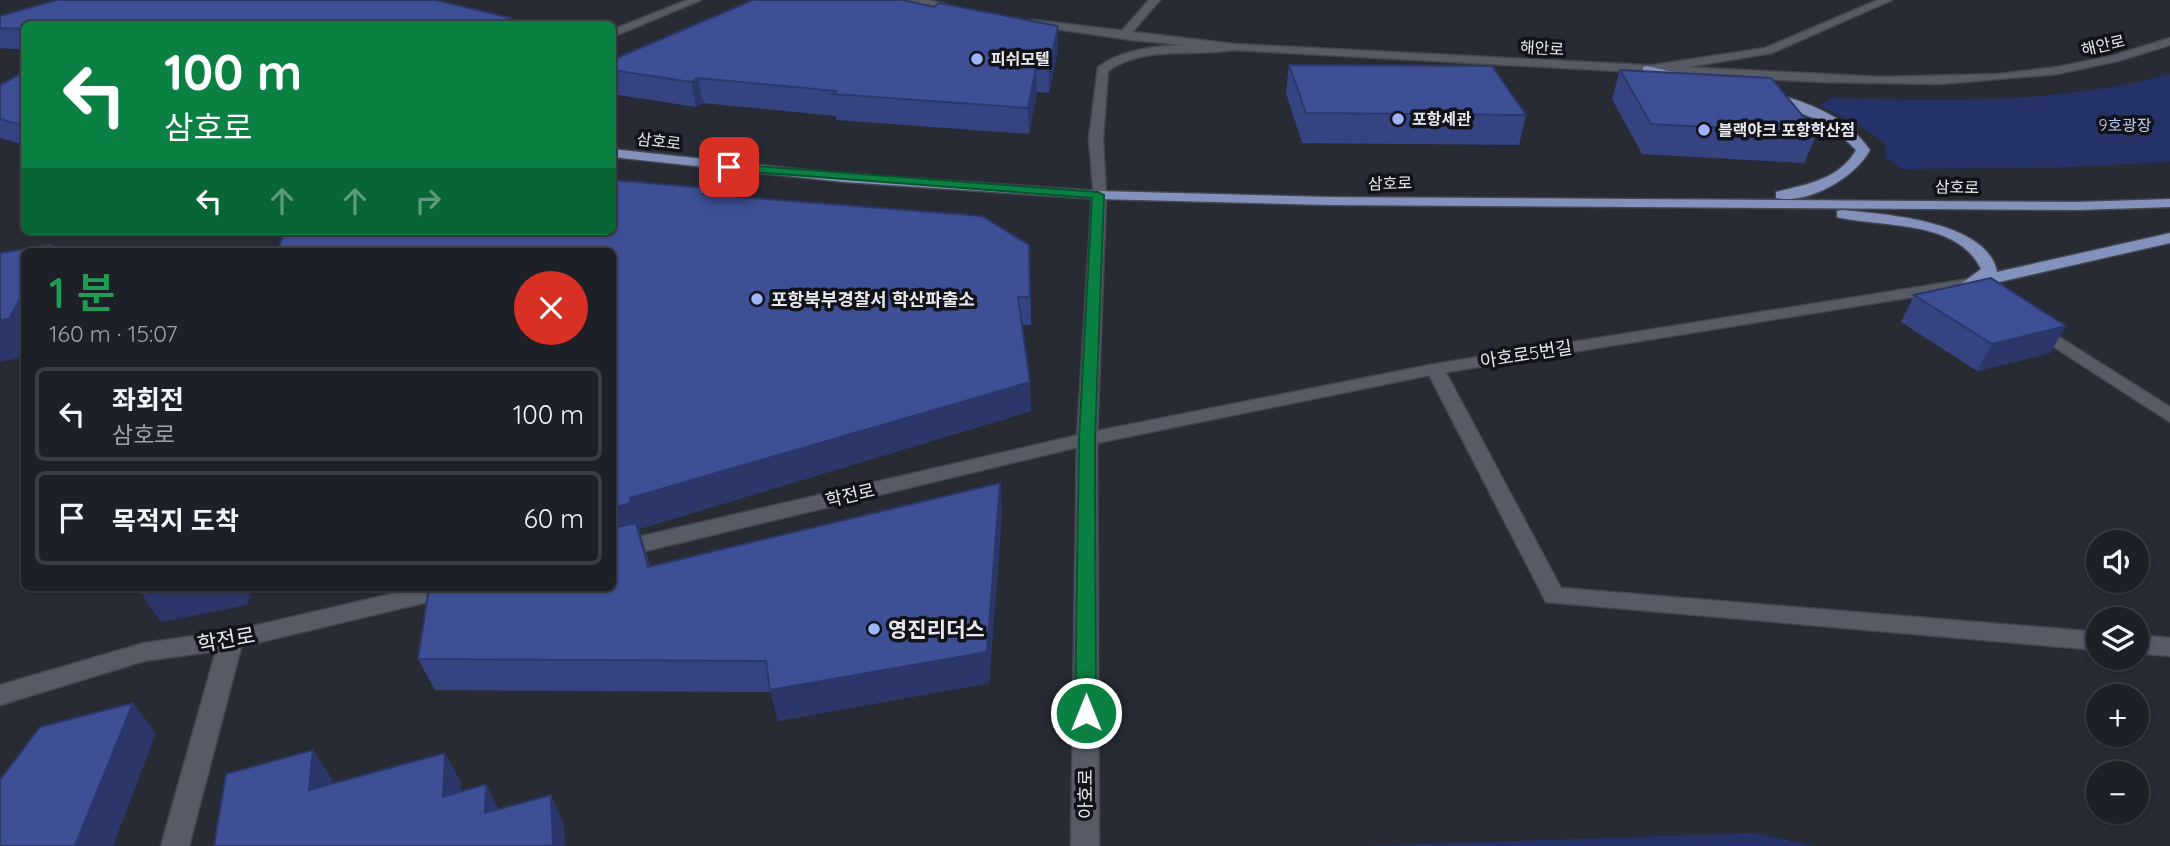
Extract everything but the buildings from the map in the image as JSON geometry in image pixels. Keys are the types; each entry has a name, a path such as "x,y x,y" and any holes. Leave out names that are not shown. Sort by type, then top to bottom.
{"main road":[{"path":"1647,70 1723,83 1810,110 1841,126 1856,138 1863,150 1858,163 1846,174 1826,183 1740,202"},
{"name":"삼호로","path":"616,153 844,178 1098,195 1329,201 2063,206 2170,203"},
{"path":"1740,202 1890,220 1950,235 1975,246 1987,258 1990,271 1969,284"},
{"path":"1969,284 2170,239"}],"street":[{"path":"616,32 696,0"},
{"path":"912,0 972,11"},
{"path":"1123,36 1155,0"},
{"path":"1647,70 1768,51 1887,0"},
{"name":"해안로","path":"1025,22 1123,36 1234,47 1879,80 2046,73 2116,60 2170,41"},
{"name":"아호로","path":"1085,846 1087,439 1098,195 1096,139 1102,70 1120,58 1138,52 1234,47"},
{"name":"아호로5번길","path":"1087,439 1434,369 1969,284"},
{"path":"1434,369 1554,596 2086,640"},
{"name":"학전로","path":"616,550 1087,439"},
{"name":"학전로","path":"0,695 144,652 231,640 440,591"},
{"path":"175,846 231,640"},
{"path":"2149,645 2170,647"}],"lane":[{"path":"1969,284 1991,298"},
{"path":"2025,321 2170,416"}],"green space":[{"name":"9호광장","path":"2170,74 2170,162 2046,168 1902,169 1886,158 1885,144 1861,126 1819,106 1831,98 1959,100 2044,96 2128,84"},
{"path":"1754,833 1815,846 1365,846"}],"place":[{"name":"피쉬모텔","path":"977,59"},
{"name":"포항세관","path":"1398,119"},
{"name":"블랙야크 포항학산점","path":"1704,130"},
{"name":"포항북부경찰서 학산파출소","path":"757,299"},
{"name":"영진리더스","path":"874,629"}],"route":[{"path":"729,167 948,186 1098,195 1087,439 1086,713"}]}
